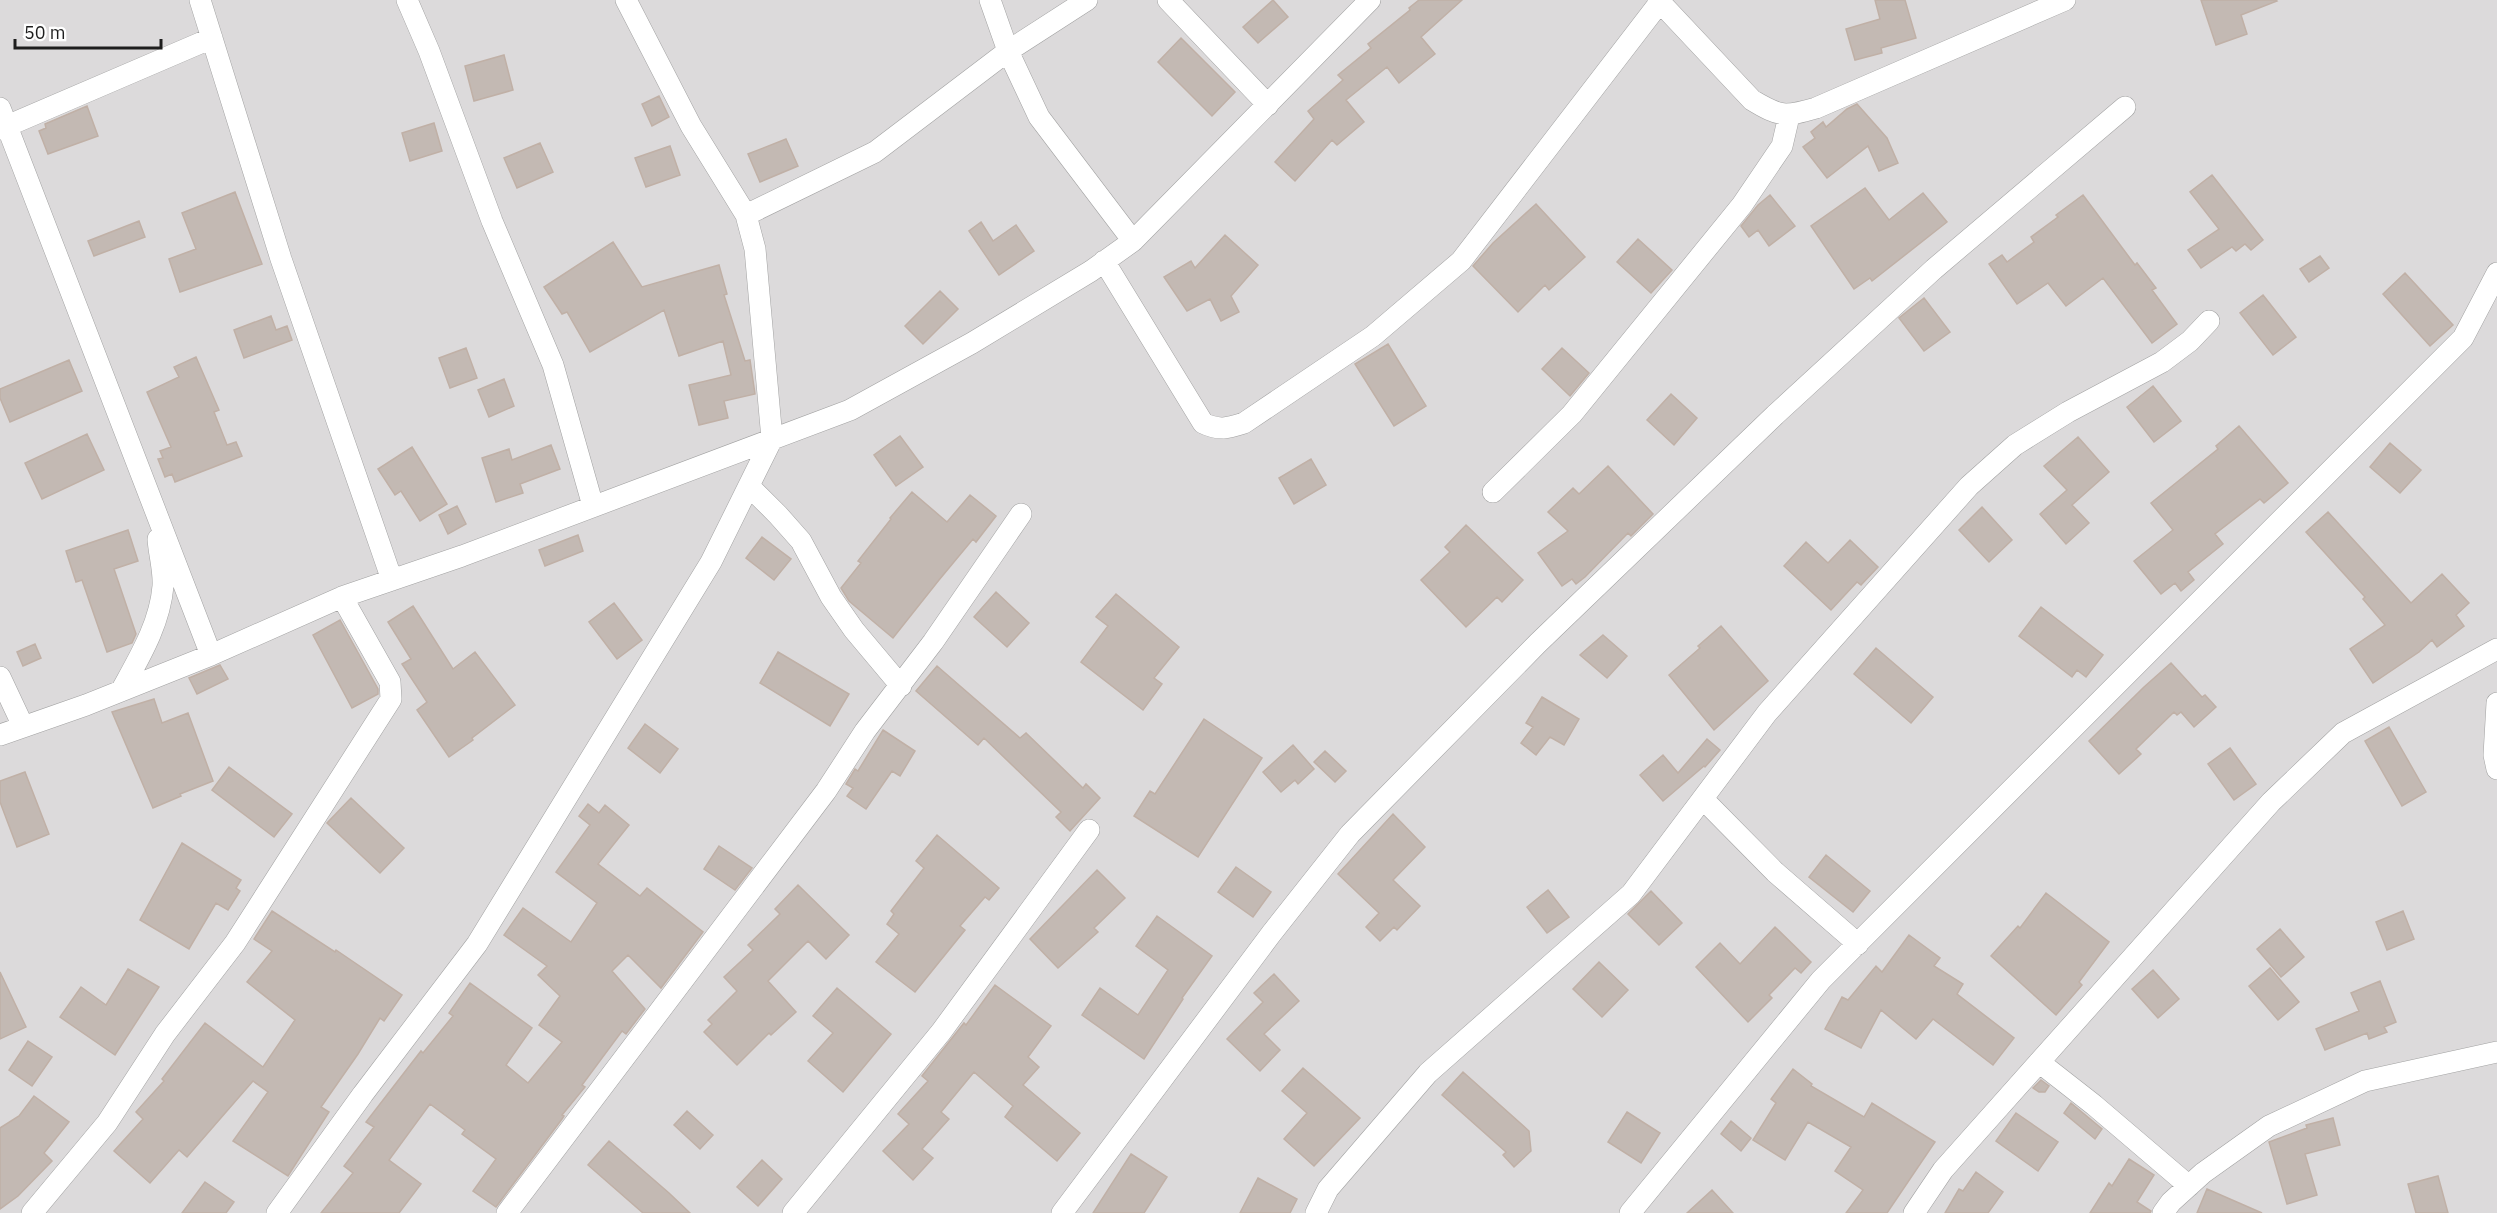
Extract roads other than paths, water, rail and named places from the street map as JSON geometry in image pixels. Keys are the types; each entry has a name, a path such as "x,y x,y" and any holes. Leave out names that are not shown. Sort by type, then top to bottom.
{"street":[{"path":"200,0 281,259 392,580"},
{"path":"407,0 429,51 492,221 553,365 593,506"},
{"path":"278,1213 363,1094 477,944 711,562 772,440 755,249 746,215 691,126 626,0"},
{"path":"990,0 1008,51 1039,117 1133,241"},
{"path":"746,215 874,152 1008,51 1087,0"},
{"path":"1168,0 1268,105"},
{"path":"0,735 211,655 342,597 850,410 972,343 1133,241 1370,0"},
{"path":"1104,261 1203,423 1215,429 1226,428 1244,423 1373,336 1461,261 1659,1 1752,100 1770,111 1789,116 1816,108 2065,0"},
{"path":"211,655 2,121 212,38"},
{"path":"1062,1213 1271,934 1350,834 1538,643 1775,415 1934,269 2125,107"},
{"path":"1493,492 1572,414 1743,205 1782,146 1789,116"},
{"path":"1630,1213 1821,980 2463,338 2497,273"},
{"path":"1316,1213 1328,1189 1428,1073 1631,894 1767,713 1969,486 2015,445 2068,412 2162,362 2190,341 2210,321"},
{"path":"749,486 801,541 831,597 854,630 901,686"},
{"path":"121,691 143,651 155,622 163,585 154,509"},
{"path":"507,1213 825,791 865,731 901,686 1021,514"},
{"path":"32,1213 107,1124 165,1034 235,943 391,699 390,682 342,597"},
{"path":"1914,1213 1943,1170 2271,802 2343,733 2497,649"},
{"path":"0,677 23,726"},
{"path":"2497,703 2494,755 2497,768"},
{"path":"1702,799 1775,872 1858,944"},
{"path":"794,1213 941,1032 1089,830"},
{"path":"2163,1213 2171,1202 2203,1173 2270,1126 2365,1081 2497,1052"},
{"path":"2039,1062 2189,1186"}]}
